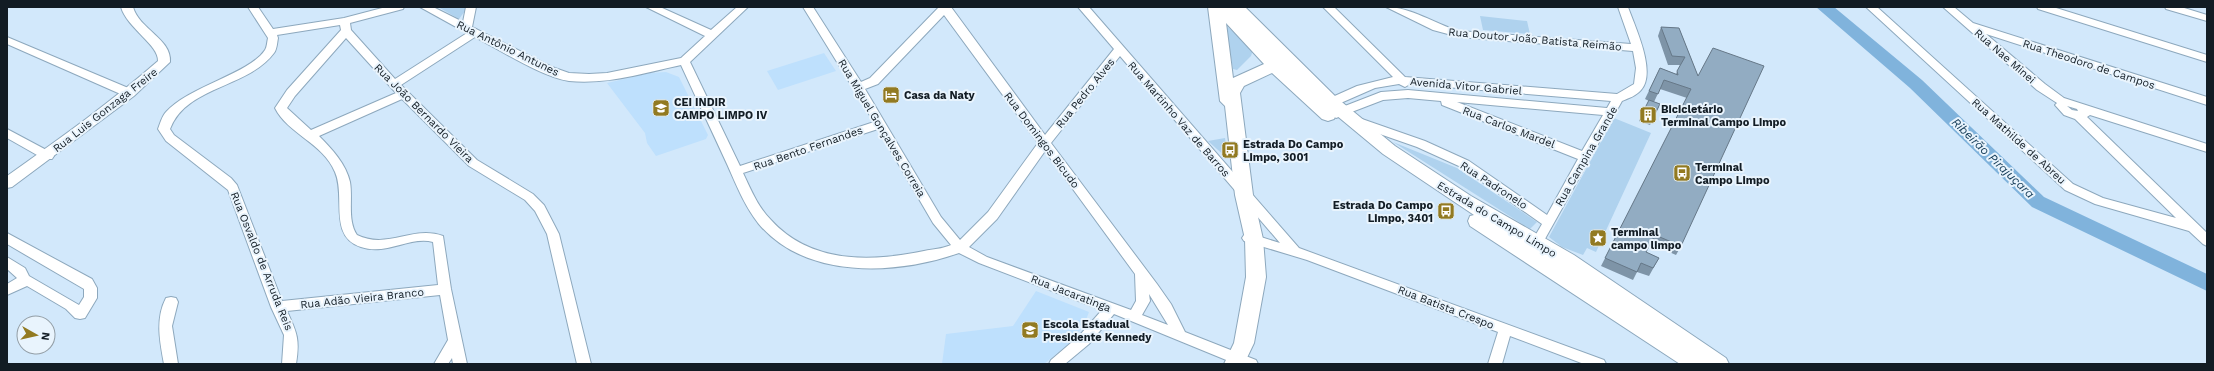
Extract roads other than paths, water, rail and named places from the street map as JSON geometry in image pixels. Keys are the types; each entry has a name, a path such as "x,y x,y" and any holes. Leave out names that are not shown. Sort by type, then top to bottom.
{"main road":[{"path":"1216,7 1232,17 1241,191"},
{"name":"Estrada do Campo Limpo","path":"1220,7 1383,158 1530,247 1567,260 1719,364"},
{"name":"Estrada do Campo Limpo","path":"1232,17 1257,30 1280,63 1291,83 1465,201 1696,364"},
{"path":"1240,362 1256,277 1241,191 1232,93 1238,82 1280,63"},
{"path":"1238,82 1273,81 1291,83"}],"street":[{"name":"Rua Luis Gonzaga Freire","path":"7,183 48,156 129,94 158,69 165,59 159,46 131,21 127,7"},
{"path":"253,7 271,33 345,26 399,7"},
{"name":"Rua Antônio Antunes","path":"425,7 471,29 548,70 568,77 607,77 684,61"},
{"path":"394,85 471,29 471,7"},
{"path":"651,7 713,35"},
{"path":"744,7 684,61 753,206 764,224 781,238 817,257 843,263 877,263 899,261 959,247"},
{"name":"Rua Miguel Gonçalves Correia","path":"808,7 859,87 879,124 937,220 959,247"},
{"name":"Rua Martinho Vaz de Barros","path":"1083,7 1241,191"},
{"path":"1328,7 1418,94"},
{"name":"Rua Doutor João Batista Reimão","path":"1390,7 1447,32 1636,48"},
{"name":"Rua Campina Grande","path":"1530,247 1548,222 1618,98 1632,92 1639,86 1642,77 1641,65 1623,7"},
{"name":"Rua Mathilde de Abreu","path":"1871,7 2069,186 2099,201 2194,228"},
{"name":"Rua Nae Minei","path":"1948,7 2041,87 2063,102 2074,102 2081,112 2207,148"},
{"path":"2042,7 2207,59"},
{"path":"2170,7 2207,18"},
{"path":"859,87 874,81 945,8"},
{"name":"Rua Domingos Bicudo","path":"945,8 1166,308 1180,335"},
{"path":"345,26 291,93 281,108 284,114 329,153 341,169 344,182 347,224 349,232 354,238 366,244 378,246 425,237 439,239 445,288 460,364"},
{"name":"Rua João Bernardo Vieira","path":"345,26 394,85 473,163 529,197 540,208 554,234 584,364"},
{"name":"Rua Theodoro de Campos","path":"1971,26 2207,101"},
{"name":"Rua Osvaldo de Arruda Reis","path":"271,33 273,44 261,60 187,101 171,115 165,123 164,130 170,138 227,181 233,188 278,307 291,335 291,351 288,364"},
{"path":"8,40 129,94"},
{"name":"Rua Pedro Alves","path":"959,247 985,224 1044,144 1119,50"},
{"name":"Avenida Vitor Gabriel","path":"1334,112 1374,84 1402,80 1618,98"},
{"path":"309,136 403,94"},
{"name":"Avenida Vitor Gabriel","path":"1334,112 1381,96 1393,94 1418,94 1434,97 1610,112"},
{"name":"Rua Carlos Mardel","path":"1434,97 1585,157"},
{"name":"Rua Padronelo","path":"1334,112 1465,164 1548,222"},
{"path":"2081,112 2207,241"},
{"name":"Rua Bento Fernandes","path":"737,171 879,124"},
{"path":"7,132 48,156"},
{"name":"Rua Padronelo","path":"1369,135 1379,132 1392,134"},
{"name":"Rua Batista Crespo","path":"1241,191 1294,250"},
{"path":"2155,218 2169,215 2170,204"},
{"path":"7,238 87,283 92,288 90,298 80,314 71,305 32,282 25,280 20,271 7,262"},
{"name":"Rua Batista Crespo","path":"1249,239 1294,250 1599,364"},
{"name":"Rua Jacaratinga","path":"959,247 983,260 1112,308 1180,335 1240,362"},
{"name":"Rua Domingos Bicudo","path":"1134,318 1143,300 1140,274"},
{"path":"7,290 25,280"},
{"name":"Rua Adão Vieira Branco","path":"278,307 445,288"},
{"path":"171,302 165,316 164,329 171,364"},
{"path":"1056,364 1084,340 1112,308"},
{"path":"1495,364 1506,329"},
{"path":"441,364 456,340"}],"waterway":[{"name":"Ribeirão Pirajuçara","path":"1824,7 1916,84 2003,170 2038,202 2207,283"}],"place":[{"name":"Casa da Naty","path":"891,95"},
{"name":"CEI INDIR CAMPO LIMPO IV","path":"661,108"},
{"name":"Bicicletário Terminal Campo Limpo","path":"1648,115"},
{"name":"Estrada Do Campo Limpo, 3001","path":"1230,150"},
{"name":"Terminal Campo Limpo","path":"1682,173"},
{"name":"Estrada Do Campo Limpo, 3401","path":"1446,211"},
{"name":"Terminal campo limpo","path":"1598,238"},
{"name":"Escola Estadual Presidente Kennedy","path":"1030,330"}]}
